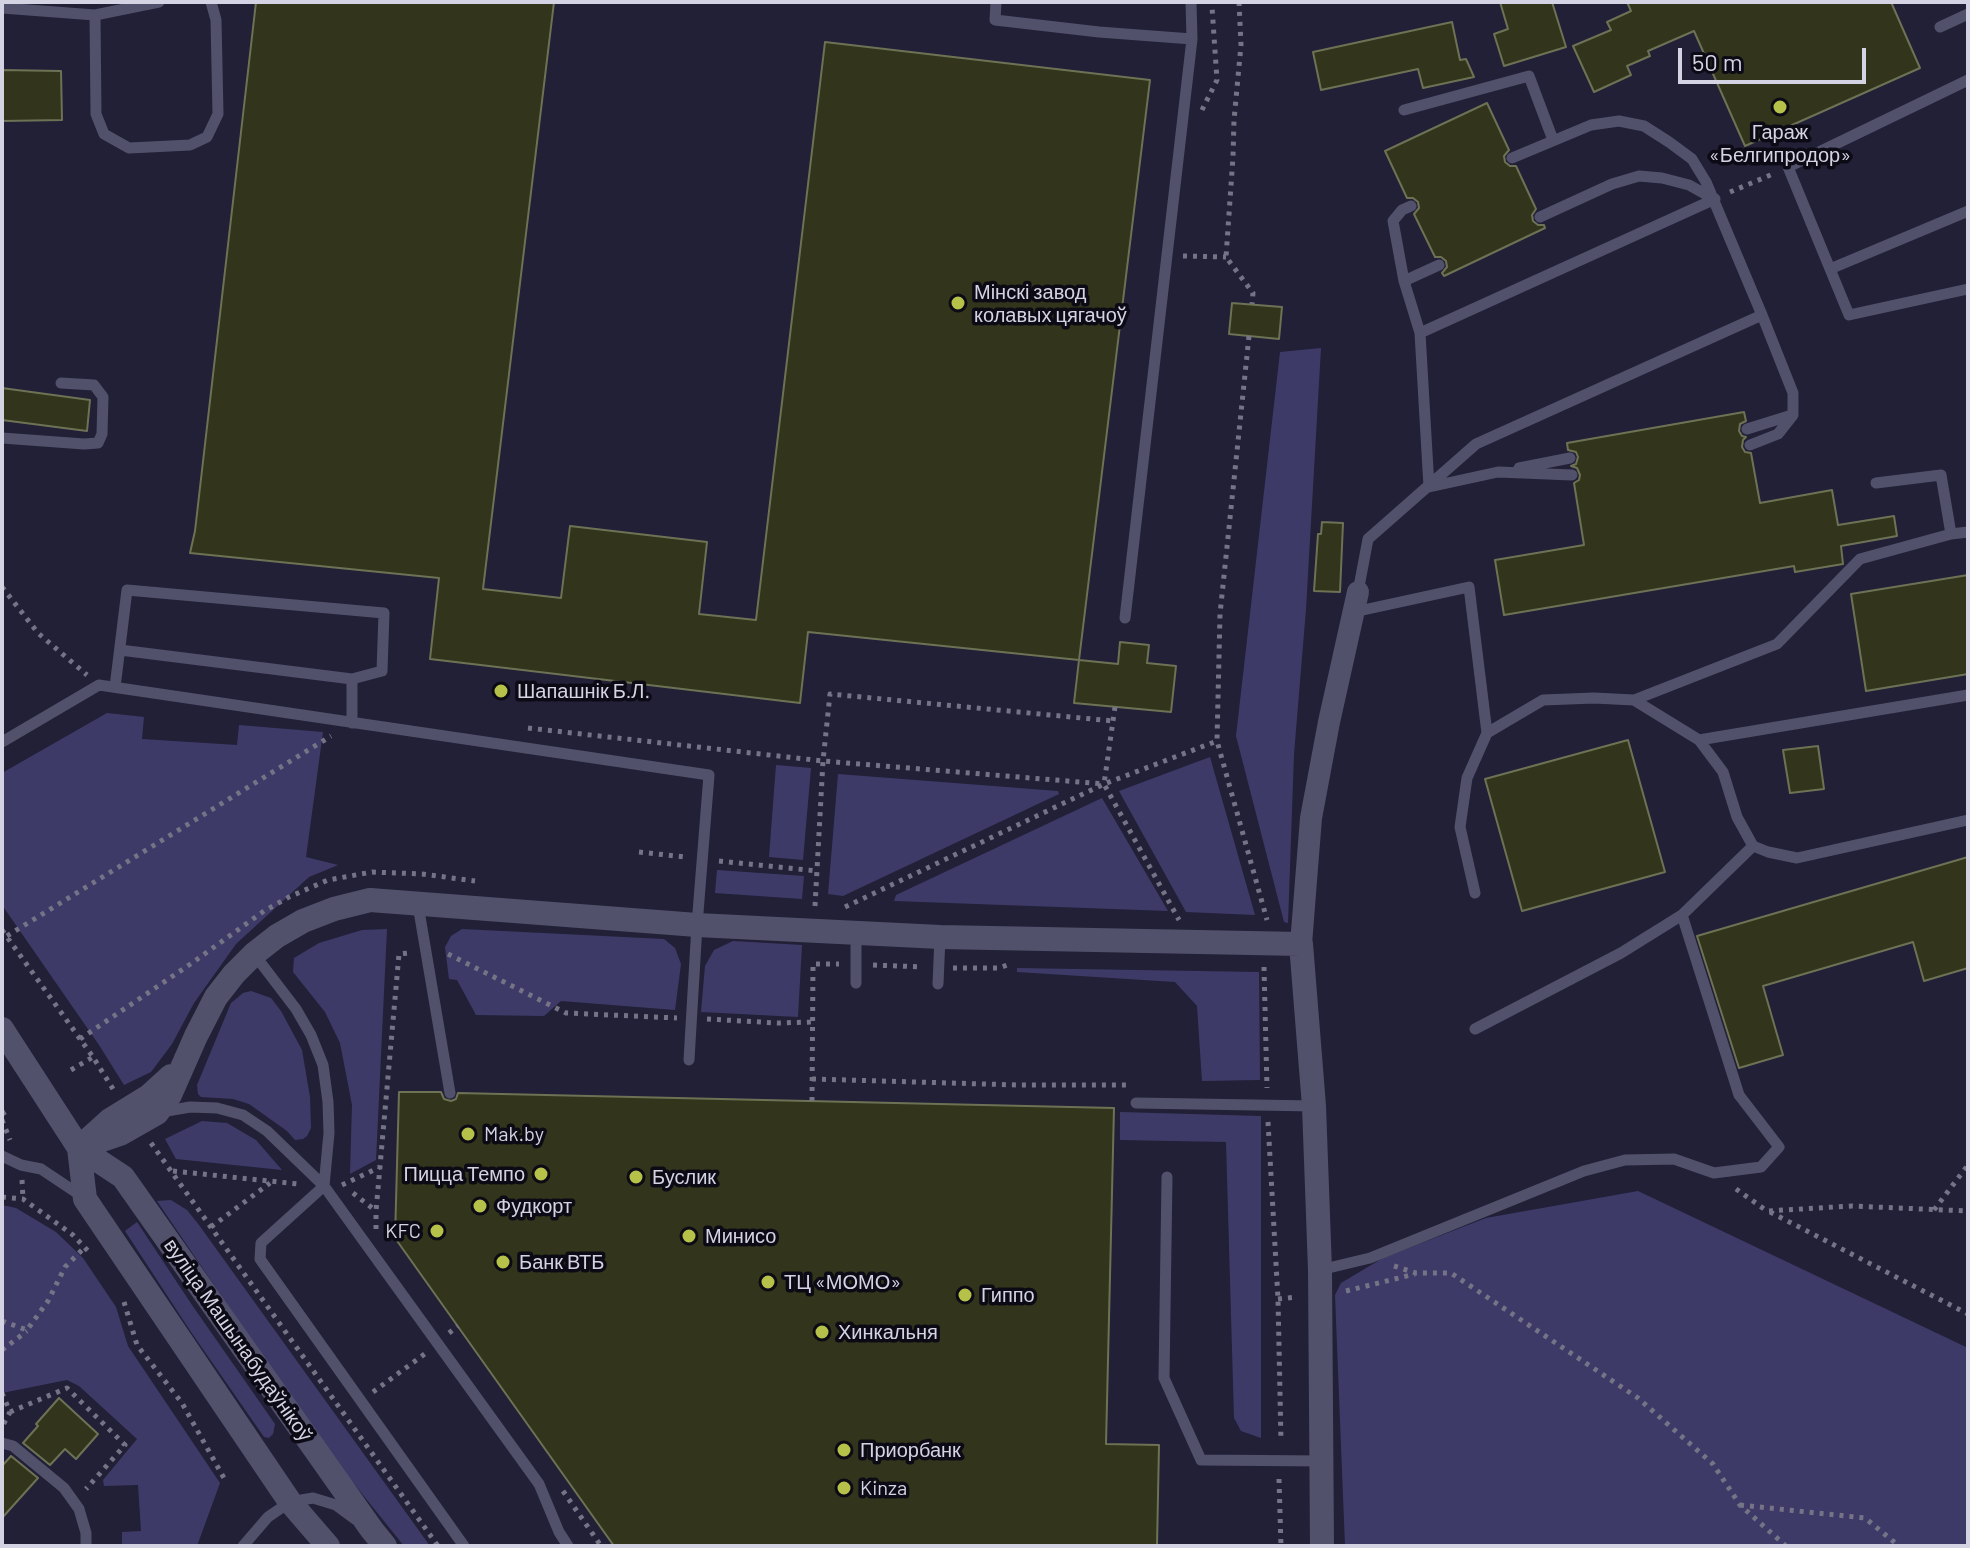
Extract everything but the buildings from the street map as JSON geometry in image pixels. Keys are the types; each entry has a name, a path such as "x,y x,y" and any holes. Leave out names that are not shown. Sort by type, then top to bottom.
{"street":[{"path":"1322,1546 1320,1270 1314,1106 1301,944 1311,818 1356,602"},
{"path":"79,1148 120,1134 157,1113 170,1095 216,997 254,954 303,921 370,900 697,925 940,937 1301,944"},
{"name":"вуліца Машынабудаўнікоў","path":"2,1029 79,1148 123,1177 378,1538"},
{"path":"79,1148 110,1120 149,1096 184,1063"},
{"name":"вуліца Машынабудаўнікоў","path":"79,1148 85,1199 290,1502 328,1546"}],"lane":[{"path":"2,8 95,15 159,2"},
{"path":"95,15 96,114 104,134 129,148 190,145 207,137 218,114 216,20 211,2"},
{"path":"996,2 995,20 1192,39"},
{"path":"1125,618 1192,39 1191,2"},
{"path":"1940,27 1968,14"},
{"path":"1404,110 1529,76 1553,140"},
{"path":"1968,80 1788,167 1849,315 1968,289"},
{"path":"1512,158 1591,125 1619,121 1644,126 1692,159 1715,199 1793,393 1793,415 1778,434 1750,445"},
{"path":"1540,217 1612,184 1639,176 1689,185 1715,199"},
{"path":"1420,333 1715,199"},
{"path":"1411,206 1402,210 1393,221 1404,281 1420,333 1429,487"},
{"path":"1830,269 1968,211"},
{"path":"1404,281 1439,265"},
{"path":"1475,893 1460,827 1467,778 1487,733 1469,587 1356,602 1368,539 1476,444 1762,315"},
{"path":"2,438 98,443 102,434 103,397 94,385 61,383"},
{"path":"1747,429 1793,415"},
{"path":"1429,487 1570,458"},
{"path":"1498,472 1572,475"},
{"path":"1876,483 1941,475 1951,534"},
{"path":"1487,733 1543,700 1634,700 1777,644 1860,559 1968,532"},
{"path":"115,687 127,590 384,613 382,671 352,679 120,650"},
{"path":"352,679 352,723"},
{"path":"2,742 99,685 709,775 689,1060"},
{"path":"1699,740 1968,695"},
{"path":"1634,700 1699,740 1723,772 1737,817 1753,846 1768,852 1797,858 1968,820"},
{"path":"1475,1029 1621,953 1682,915 1753,846"},
{"path":"418,905 450,1093"},
{"path":"1320,1270 1370,1258 1584,1171 1625,1160 1674,1159 1714,1173 1761,1167 1779,1147 1739,1095 1682,915"},
{"path":"856,933 856,983"},
{"path":"938,984 940,937"},
{"path":"254,954 296,1009 311,1035 323,1065 329,1133 324,1186 261,1243 260,1259 464,1546"},
{"path":"1136,1103 1314,1106"},
{"path":"157,1113 190,1107 217,1108 243,1115 267,1131 324,1186 539,1484 568,1546"},
{"path":"2,1156 21,1165 41,1169 85,1199"},
{"path":"1167,1177 1164,1378 1201,1460 1322,1461"},
{"path":"2,1443 13,1446 64,1488 79,1509 86,1533 86,1546"},
{"path":"243,1546 268,1517 290,1502 313,1498 336,1505 378,1538"}],"path":[{"path":"1239,2 1241,45 1226,257 1253,293 1252,304"},
{"path":"1715,199 1788,167"},
{"path":"1182,256 1226,257"},
{"path":"1249,336 1220,614 1217,741 1268,923"},
{"path":"2,587 38,633 99,685"},
{"path":"815,906 830,694 1113,721"},
{"path":"1115,707 1104,784 1182,924"},
{"path":"7,936 352,723"},
{"path":"526,728 823,761 1104,784"},
{"path":"845,907 1104,784 1217,741"},
{"path":"639,852 817,871"},
{"path":"2,930 113,1089"},
{"path":"376,1231 399,954 409,953"},
{"path":"448,954 566,1013 812,1022"},
{"path":"812,1101 813,964"},
{"path":"1264,967 1281,1441"},
{"path":"71,1070 93,1057"},
{"path":"812,1079 1143,1085"},
{"path":"1252,1085 1267,1086"},
{"path":"147,1138 438,1546"},
{"path":"1934,1210 1968,1165"},
{"path":"376,1211 342,1186 381,1167"},
{"path":"172,1171 307,1185"},
{"path":"1714,1173 1767,1211 1968,1314"},
{"path":"211,1227 271,1183"},
{"path":"2,1197 23,1199 73,1235 93,1258"},
{"path":"1767,1211 1852,1206 1968,1211"},
{"path":"2,1350 27,1330 48,1301 65,1267 85,1247"},
{"path":"1370,1258 1416,1273"},
{"path":"1346,1291 1416,1273 1451,1273 1638,1398 1713,1464 1740,1505 1786,1546"},
{"path":"1278,1299 1301,1296"},
{"path":"123,1300 137,1345 182,1403 225,1480"},
{"path":"2,1321 27,1330"},
{"path":"342,1413 438,1345 458,1326"},
{"path":"450,1332 459,1344"},
{"path":"2,1427 10,1412 67,1388 125,1445 74,1503"},
{"path":"2,1393 10,1412"},
{"path":"1279,1479 1281,1546"},
{"path":"557,1483 601,1546"},
{"path":"1740,1505 1865,1518 1899,1546"}],"shaded area":[{"path":"1321,348 1294,754 1288,923 1284,922 1236,736 1280,352"},
{"path":"107,713 144,717 142,739 237,745 239,725 323,732 306,857 338,865 309,877 236,944 151,1072 124,1085 2,905 2,773"},
{"path":"1210,757 1255,915 1186,912 1119,791"},
{"path":"776,765 811,768 803,860 769,857"},
{"path":"838,774 1058,791 1059,794 843,896 828,894"},
{"path":"1102,798 1168,911 894,901 896,895"},
{"path":"717,870 804,876 802,899 715,893"},
{"path":"387,929 376,1160 350,1174 352,1105 340,1043 325,1012 293,972 294,958 319,943 362,930"},
{"path":"462,929 664,939 675,948 681,964 675,1010 561,1001 544,1016 476,1015 457,980 449,979 445,947 451,936"},
{"path":"733,941 802,945 798,1017 701,1012 705,966 714,950"},
{"path":"1017,968 1259,972 1260,1080 1202,1081 1197,1006 1175,982 1017,972"},
{"path":"251,991 271,998 302,1050 310,1097 311,1128 303,1139 295,1140 249,1104 198,1094 197,1085 231,1003 243,993"},
{"path":"1120,1112 1261,1116 1261,1438 1241,1431 1234,1418 1226,1142 1120,1140"},
{"path":"202,1121 227,1123 256,1140 282,1170 176,1159 165,1139"},
{"path":"1638,1191 1968,1348 1968,1546 1345,1546 1335,1295 1341,1283 1383,1258 1486,1218"},
{"path":"171,1200 187,1210 199,1225 430,1546 404,1546 322,1444 157,1201"},
{"path":"2,1205 16,1208 56,1232 83,1258 116,1307 128,1346 220,1483 197,1546 122,1546 122,1532 141,1531 138,1485 104,1486 103,1480 137,1439 79,1386 67,1380 2,1393"},
{"path":"137,1222 275,1424 269,1438 264,1437 125,1231"}],"place":[{"name":"Гараж «Белгипродор»","path":"1780,107"},
{"name":"Мінскі завод колавых цягачоў","path":"958,303"},
{"name":"Шапашнік Б.Л.","path":"501,691"},
{"name":"Mak.by","path":"468,1134"},
{"name":"Пицца Темпо","path":"541,1174"},
{"name":"Буслик","path":"636,1177"},
{"name":"Фудкорт","path":"480,1206"},
{"name":"KFC","path":"437,1231"},
{"name":"Минисо","path":"689,1236"},
{"name":"Банк ВТБ","path":"503,1262"},
{"name":"ТЦ «МОМО»","path":"768,1282"},
{"name":"Гиппо","path":"965,1295"},
{"name":"Хинкальня","path":"822,1332"},
{"name":"Приорбанк","path":"844,1450"},
{"name":"Kinza","path":"844,1488"}]}
